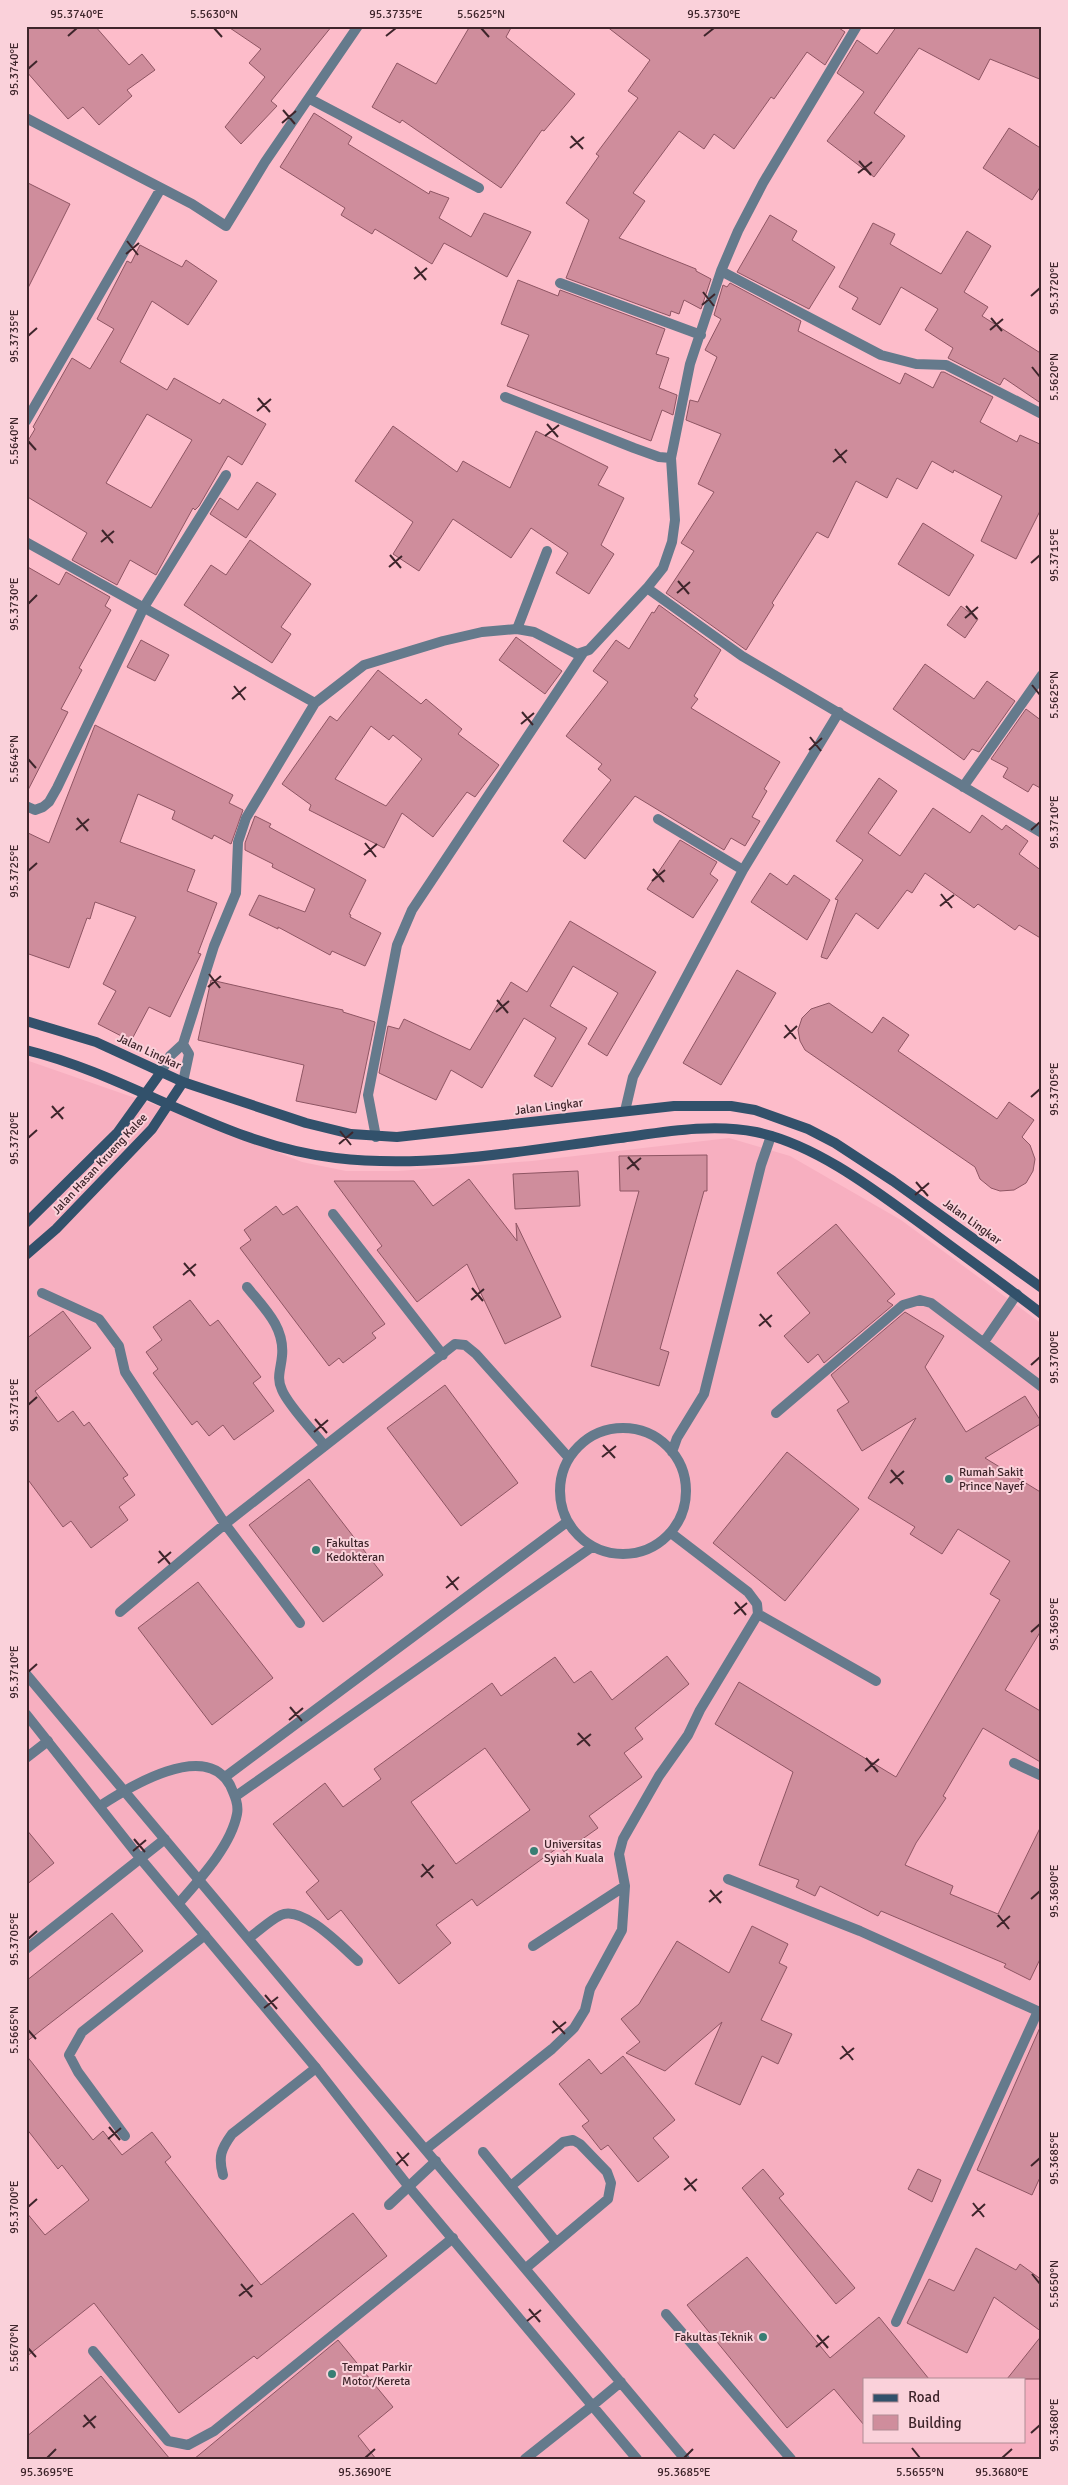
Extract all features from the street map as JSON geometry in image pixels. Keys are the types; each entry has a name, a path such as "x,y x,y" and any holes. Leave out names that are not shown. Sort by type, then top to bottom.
{"street":[{"path":"26,118 160,190 192,204 226,226 265,162 310,99 358,26"},
{"path":"161,1072 170,1056 183,1044 214,946 236,893 238,842 246,818 315,703 364,665 443,641 482,632 517,628 534,632 577,654 583,653 589,650 647,588 663,568 672,542 675,520 671,458 690,364 721,272 738,231 763,183 857,26"},
{"path":"310,99 478,188"},
{"path":"26,421 160,190"},
{"path":"721,272 881,355 916,364 946,365 1042,414"},
{"path":"560,283 701,335"},
{"path":"505,397 634,448 659,457 671,458"},
{"path":"26,806 35,810 43,807 57,788 144,607 226,475"},
{"path":"27,544 315,703"},
{"path":"517,628 547,551"},
{"path":"647,588 742,656 1042,833"},
{"path":"376,1137 368,1095 397,945 412,910 583,653"},
{"path":"963,787 1042,675"},
{"path":"625,1111 633,1077 743,870 839,712"},
{"path":"658,819 743,870"},
{"name":"Jalan Lingkar","path":"26,1022 96,1042 183,1082 306,1123 350,1134 397,1138 674,1106 731,1106 755,1110 808,1130 835,1143 893,1181 1042,1288"},
{"path":"183,1044 189,1054 183,1082"},
{"path":"26,1050 108,1076 234,1130 286,1148 332,1158 366,1161 470,1157 685,1130 732,1129 771,1136 792,1143 855,1178 1042,1314"},
{"name":"Jalan Hasan Krueng Kalee","path":"26,1223 99,1153 134,1113 161,1072"},
{"name":"Jalan Hasan Krueng Kalee","path":"26,1255 56,1229 152,1129 183,1082"},
{"path":"672,1452 677,1438 704,1394 761,1165 771,1136"},
{"path":"333,1214 443,1355"},
{"path":"247,1286 277,1323 282,1345 282,1356 278,1374 282,1390 324,1446"},
{"path":"42,1293 99,1319 119,1346 125,1372 225,1524 300,1623"},
{"path":"984,1342 1017,1294"},
{"path":"776,1413 903,1305 920,1300 932,1303 1042,1386"},
{"path":"120,1612 225,1524 456,1344 465,1345 476,1354 569,1458"},
{"path":"618,1428 639,1430 657,1439 672,1452 683,1471 686,1493 682,1514 671,1533 654,1547 634,1554 612,1554 592,1547 578,1536 567,1522 560,1501 560,1478 569,1458 582,1443 599,1432 618,1428"},
{"path":"225,1777 567,1522"},
{"path":"426,2150 552,2049 574,2028 585,2010 590,1989 622,1930 625,1886 619,1854 623,1838 659,1776 688,1735 700,1710 758,1614 758,1604 748,1592 671,1533"},
{"path":"236,1796 592,1547"},
{"path":"758,1614 876,1681"},
{"path":"26,1674 685,2459"},
{"path":"26,1714 140,1858 316,2068 409,2186 638,2459"},
{"path":"26,1758 48,1741"},
{"path":"1014,1763 1042,1776"},
{"path":"100,1806 145,1779 175,1769 194,1767 210,1769 225,1777 236,1796 237,1814 228,1838 200,1879 179,1903"},
{"path":"26,1949 165,1839"},
{"path":"728,1879 860,1932 1040,2012 896,2322"},
{"path":"533,1946 625,1886"},
{"path":"249,1938 282,1914 292,1913 305,1918 320,1928 358,1962"},
{"path":"124,2136 78,2072 69,2055 82,2032 205,1935"},
{"path":"223,2175 219,2161 221,2148 232,2134 316,2068"},
{"path":"511,2186 564,2142 574,2140 607,2172 611,2183 608,2199 526,2268"},
{"path":"483,2152 556,2242"},
{"path":"389,2205 436,2161"},
{"path":"93,2351 168,2441 188,2445 214,2430 453,2238"},
{"path":"666,2314 791,2459"},
{"path":"525,2459 621,2382"}],"shaded area":[{"name":"Universitas Syiah Kuala","path":"26,1060 187,1116 302,1162 346,1171 398,1171 532,1161 729,1138 790,1156 901,1220 1042,1324 1042,2459 26,2459"}],"building":[{"path":"26,26 95,26 129,65 142,54 155,70 127,90 132,96 99,125 83,107 68,119 26,71"},
{"path":"227,26 332,26 271,101 277,106 241,144 225,127 265,77 249,63 261,49"},
{"path":"470,26 512,26 506,37 575,94 544,131 542,130 501,188 402,120 400,123 372,107 397,63 436,84"},
{"path":"606,26 836,26 845,32 825,65 807,52 774,99 771,97 734,149 714,134 704,149 679,131 633,193 645,201 619,238 696,269 696,271 711,279 701,309 684,300 679,314 671,311 670,316 566,278 589,220 566,203 599,156 596,154 638,98 628,91 650,60"},
{"path":"897,26 1042,26 1042,80 990,59 979,80 919,48 874,113 905,136 874,177 827,141 864,92 837,73 857,40 877,54"},
{"path":"314,113 352,137 348,144 429,194 430,191 449,198 439,218 471,237 484,213 531,232 507,277 444,243 432,264 375,229 372,234 341,215 345,208 280,167"},
{"path":"1009,128 1042,149 1042,184 1032,200 983,168"},
{"path":"26,182 70,204 26,292"},
{"path":"770,215 797,231 792,240 835,267 809,309 737,272"},
{"path":"873,223 895,234 890,244 941,274 967,231 991,246 964,292 988,307 982,316 1042,354 1042,404 1004,378 1000,385 948,358 953,348 925,330 938,309 901,287 880,325 852,309 858,298 839,287"},
{"path":"140,245 182,267 186,260 217,281 188,325 152,301 120,362 167,390 174,378 220,404 223,399 266,424 242,465 228,456 199,506 195,510 193,508 156,575 130,560 117,585 72,560 87,533 26,496 26,444 35,429 33,427 72,358 90,369 114,329 97,319 127,261 131,263","holes":["147,414 192,440 151,508 106,483"]},
{"path":"518,280 558,296 560,290 665,329 656,354 669,358 659,388 677,395 673,415 662,410 651,441 507,386 529,335 501,324"},
{"path":"730,283 801,321 798,331 900,384 905,373 933,388 941,372 944,372 993,397 980,422 1017,442 1020,435 1042,445 1042,507 1016,559 981,541 1002,496 954,470 953,473 932,461 917,489 897,478 887,498 856,481 828,538 817,532 772,603 774,605 746,650 666,593 694,551 681,543 714,492 698,484 721,434 686,420 690,400 698,402 717,357 705,350 721,319 714,315 723,285 727,287"},
{"path":"393,426 457,472 463,461 510,488 536,431 608,467 598,485 624,498 601,545 614,554 589,594 556,573 568,553 531,528 511,558 453,519 419,571 393,554 413,522 355,481"},
{"path":"257,482 276,494 246,538 210,514 220,498 238,510"},
{"path":"923,523 974,555 949,596 898,564"},
{"path":"250,540 311,584 281,627 291,634 272,663 184,605 211,565 226,575"},
{"path":"26,566 59,585 66,572 110,597 105,606 111,610 79,668 82,670 61,709 68,712 26,794"},
{"path":"659,605 721,650 694,696 698,699 691,708 780,762 764,789 767,791 752,817 760,821 745,846 731,838 724,850 635,796 585,859 563,841 611,780 598,769 602,764 566,736 608,682 593,671 616,640 629,649 652,612 654,613"},
{"path":"961,606 978,619 965,638 947,625"},
{"path":"516,637 562,671 545,694 499,660"},
{"path":"141,640 169,655 155,681 127,667"},
{"path":"925,664 974,699 987,681 1015,701 979,752 972,749 964,760 893,709"},
{"path":"378,670 421,704 426,699 462,729 458,734 499,765 475,797 467,792 433,837 402,813 384,848 309,810 311,805 282,784 330,716 337,721","holes":["371,726 389,740 393,735 422,759 386,806 335,779"]},
{"path":"1026,709 1042,721 1042,789 1033,784 1028,792 1003,777 1008,768 991,759"},
{"path":"95,725 233,795 229,803 243,810 231,844 214,835 212,839 172,819 175,811 138,794 120,842 195,870 187,891 217,903 198,953 201,954 170,1017 149,1007 131,1041 98,1024 116,991 103,984 136,917 95,902 90,919 87,918 69,968 26,953 26,832 49,843"},
{"path":"879,778 897,791 868,833 900,856 933,808 970,833 982,815 1002,830 1006,825 1028,841 1019,854 1042,871 1042,939 1019,925 1015,930 978,904 974,908 925,873 912,893 907,890 878,929 856,913 827,959 821,957 838,900 835,899 863,860 836,841"},
{"path":"255,816 271,824 269,827 366,880 349,914 351,915 350,917 381,933 365,966 332,951 330,955 278,927 278,929 249,915 259,895 305,912 315,889 272,867 273,864 245,850 245,843"},
{"path":"680,840 717,862 710,874 718,880 693,918 647,889"},
{"path":"770,873 787,885 794,875 830,900 807,940 751,902"},
{"path":"570,921 656,972 607,1056 588,1044 618,993 573,966 550,1006 587,1028 552,1087 534,1076 556,1038 524,1018 482,1088 451,1070 436,1100 379,1073 388,1026 399,1029 404,1019 470,1050 511,982 527,992"},
{"path":"737,970 776,993 721,1085 683,1063"},
{"path":"211,980 343,1010 343,1012 375,1022 356,1113 296,1101 304,1065 198,1040"},
{"path":"829,1003 872,1033 883,1017 909,1035 898,1051 997,1119 1009,1102 1034,1120 1022,1137 1030,1145 1035,1159 1033,1171 1026,1183 1014,1190 1000,1191 991,1188 980,1179 975,1167 805,1050 800,1041 798,1030 802,1018 811,1009"},
{"path":"707,1155 707,1191 704,1191 660,1349 669,1352 659,1386 591,1366 639,1191 620,1191 619,1156"},
{"path":"578,1171 580,1206 515,1209 513,1174"},
{"path":"469,1179 517,1241 516,1223 561,1317 505,1344 467,1264 417,1302 377,1250 382,1246 334,1181 414,1181 433,1206"},
{"path":"276,1206 283,1215 297,1206 385,1324 372,1333 376,1338 343,1363 339,1358 329,1366 240,1248 251,1240 244,1230"},
{"path":"836,1224 895,1294 887,1301 893,1305 824,1363 818,1354 808,1363 784,1336 810,1313 777,1273"},
{"path":"190,1300 210,1326 218,1320 261,1377 253,1383 274,1411 234,1440 223,1425 209,1436 197,1421 192,1425 153,1373 158,1369 146,1352 162,1340 153,1327"},
{"path":"63,1311 91,1348 35,1391 58,1422 73,1411 84,1426 89,1422 128,1475 123,1478 135,1495 119,1507 128,1520 91,1548 71,1521 63,1527 26,1477 26,1339"},
{"path":"905,1312 944,1336 925,1367 966,1432 1025,1396 1042,1423 985,1458 1042,1493 1042,1629 1005,1690 1042,1712 1042,1763 983,1728 943,1796 946,1798 916,1843 905,1865 953,1886 950,1894 998,1914 1042,1824 1042,1955 1030,1980 1004,1967 1006,1964 881,1911 878,1916 820,1886 815,1896 796,1887 799,1880 759,1865 793,1772 715,1724 739,1682 896,1777 1000,1600 990,1594 1010,1561 958,1529 942,1554 910,1534 915,1527 868,1498 916,1418 862,1451 837,1410 849,1402 831,1375"},
{"path":"445,1385 518,1483 461,1526 387,1428"},
{"path":"787,1452 859,1509 785,1601 713,1543"},
{"name":"Fakultas Kedokteran","path":"309,1479 383,1575 323,1622 249,1525"},
{"path":"198,1582 273,1678 212,1725 138,1628"},
{"path":"667,1656 689,1684 635,1728 643,1739 624,1753 642,1777 589,1816 598,1828 564,1852 560,1846 477,1906 472,1899 436,1925 451,1943 399,1984 341,1910 328,1920 306,1892 319,1881 273,1824 325,1783 343,1807 381,1779 374,1769 492,1683 501,1696 555,1657 574,1683 591,1671 612,1700","holes":["485,1748 530,1810 456,1864 411,1802"]},
{"path":"26,1829 54,1863 26,1885"},
{"path":"112,1913 143,1951 26,2042 26,1981"},
{"path":"752,1926 788,1944 779,1963 787,1967 761,2020 792,2034 778,2064 762,2056 740,2105 695,2084 722,2022 665,2071 626,2053 640,2042 621,2019 639,2004 677,1941 729,1973"},
{"path":"1042,2023 1042,2173 1032,2195 977,2170"},
{"path":"26,2055 93,2140 103,2131 122,2155 152,2132 171,2157 165,2162 261,2285 353,2213 387,2256 257,2359 254,2356 179,2413 94,2303 26,2357 26,2212 45,2235 89,2200 62,2165 58,2169 26,2128"},
{"path":"623,2056 675,2120 653,2138 669,2157 638,2182 608,2145 601,2150 582,2126 589,2121 559,2084 589,2059 601,2074"},
{"path":"763,2169 784,2194 779,2198 855,2288 836,2304 742,2188"},
{"path":"918,2169 941,2180 932,2202 908,2189"},
{"path":"976,2248 1016,2270 1020,2264 1042,2280 1042,2332 994,2297 967,2353 907,2323 929,2279 954,2291"},
{"name":"Fakultas Teknik","path":"747,2257 830,2358 879,2317 928,2378 863,2378 863,2424 834,2389 787,2428 687,2305"},
{"path":"1042,2335 1042,2379 1008,2378"},
{"name":"Tempat Parkir Motor/Kereta","path":"338,2340 393,2407 358,2436 376,2459 194,2459"},
{"path":"101,2376 170,2459 26,2459 26,2437"}],"place":[{"name":"Rumah Sakit Prince Nayef","path":"949,1479"},
{"name":"Fakultas Kedokteran","path":"316,1550"},
{"name":"Universitas Syiah Kuala","path":"534,1851"},
{"name":"Fakultas Teknik","path":"763,2337"},
{"name":"Tempat Parkir Motor/Kereta","path":"332,2374"}]}
